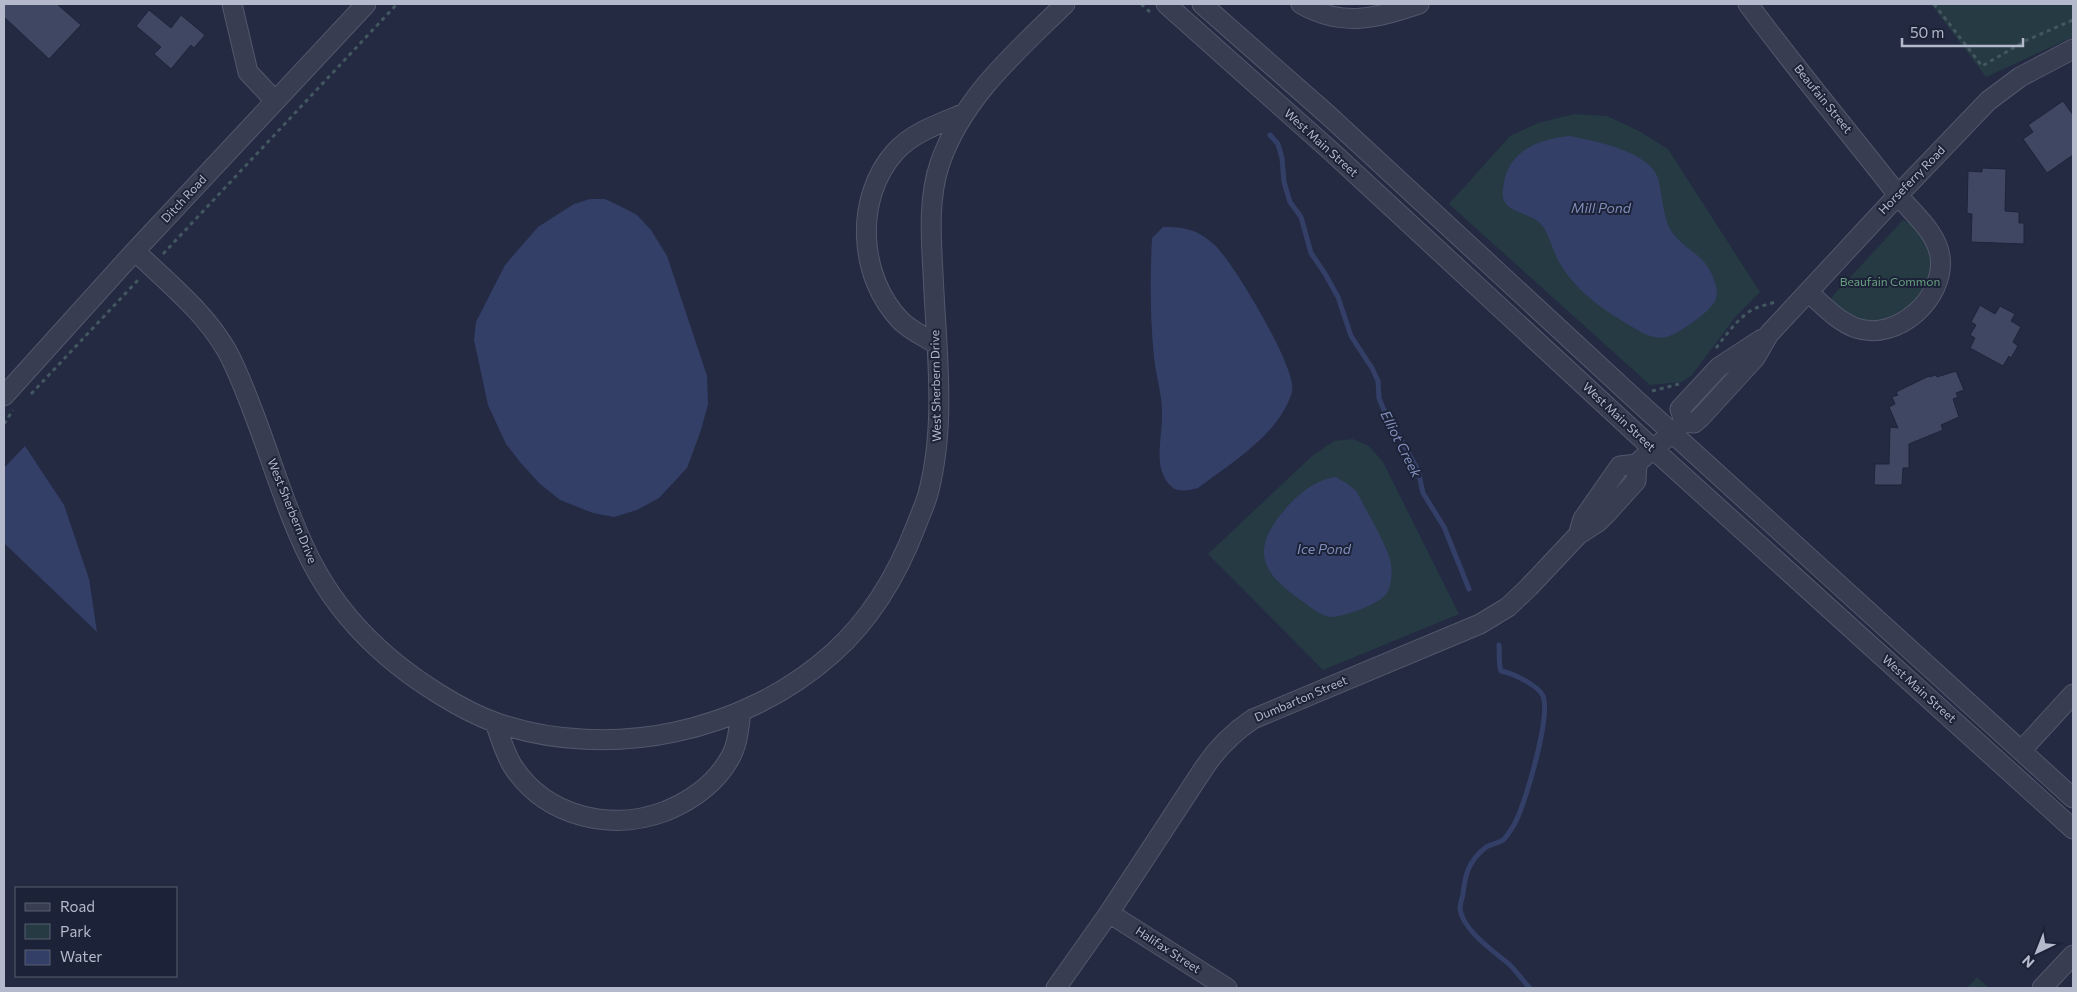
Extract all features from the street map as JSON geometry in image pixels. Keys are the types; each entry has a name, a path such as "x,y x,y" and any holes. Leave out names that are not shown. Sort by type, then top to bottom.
{"street":[{"path":"232,4 248,72 275,101"},
{"name":"Ditch Road","path":"12,400 135,251 366,4"},
{"name":"West Sherbern Drive","path":"135,251 192,305 213,328 229,356 242,385 299,535 317,572 361,632 387,656 441,695 495,722 553,736 585,740 650,737 686,730 722,720 801,677 834,652 865,617 890,582 910,541 928,496 936,450 938,398 931,243 932,203 938,166 953,132 990,79 1065,4"},
{"name":"West Main Street","path":"1166,4 1346,165 1668,436 2073,798"},
{"name":"West Main Street","path":"1202,4 1328,115 1668,436 2073,829"},
{"path":"1301,4 1333,16 1361,20 1383,16 1419,4"},
{"name":"Beaufain Street","path":"1748,4 1898,195 1929,230 1935,240 1940,257 1938,280 1932,293 1920,309 1900,324 1890,328 1864,330 1839,319 1808,292"},
{"name":"Horseferry Road","path":"1668,436 1680,409 1719,367 1769,334 1972,117 2005,87 2035,68 2073,49"},
{"path":"936,344 902,322 890,308 880,291 872,270 867,248 866,228 876,185 895,152 910,138 965,113"},
{"name":"Dumbarton Street","path":"1056,988 1109,913 1217,748 1233,733 1253,719 1269,711 1490,619 1518,598 1578,535 1583,520 1620,466 1637,464 1668,436"},
{"path":"2021,751 2073,694"},
{"path":"495,722 503,746 513,765 527,783 547,800 564,810 586,818 610,821 651,817 677,806 698,794 716,778 730,758 737,741 741,711"},
{"name":"Halifax Street","path":"1109,913 1227,988"},
{"path":"2042,988 2073,954"}],"path":[{"path":"25,400 397,4"},
{"path":"1934,4 1982,66 2027,40 2073,20"},
{"path":"4,424 12,400"}],"green space":[{"path":"1931,4 2073,4 2073,37 1986,77"},
{"path":"1574,114 1607,116 1639,131 1668,149 1760,292 1737,315 1692,375 1682,382 1650,385 1449,204 1510,136 1538,123"},
{"name":"Beaufain Common","path":"1903,220 1919,231 1929,246 1932,262 1930,278 1923,294 1912,307 1897,317 1879,322 1860,322 1839,308 1831,298"},
{"path":"1353,439 1369,446 1383,462 1459,614 1323,670 1208,554 1312,456 1334,441"},
{"path":"1977,977 1989,988 1967,988"}],"water":[{"name":"Mill Pond","path":"1569,136 1606,144 1633,154 1653,169 1658,178 1669,227 1678,239 1702,259 1711,273 1717,290 1716,299 1712,306 1700,317 1679,331 1664,338 1647,335 1596,303 1567,274 1540,223 1510,208 1504,202 1503,190 1507,171 1520,154 1537,143"},
{"path":"590,199 605,199 624,208 637,215 651,230 667,256 707,376 708,404 687,468 659,498 637,510 614,517 593,513 560,500 539,483 520,462 506,444 488,405 474,340 476,322 505,265 538,227 574,204"},
{"path":"1163,227 1191,230 1206,238 1219,249 1265,320 1286,363 1292,392 1286,407 1277,421 1253,446 1198,488 1184,490 1177,490 1172,487 1162,472 1160,463 1162,410 1154,357 1151,282 1152,238"},
{"path":"25,446 64,505 89,579 97,632 4,543 4,468"},
{"name":"Ice Pond","path":"1336,477 1357,492 1390,558 1391,576 1386,594 1377,602 1344,615 1331,617 1316,611 1278,582 1270,572 1264,552 1271,528 1292,501 1312,486"}],"building":[{"path":"4,4 57,4 81,25 49,59 4,17"},
{"path":"149,10 171,28 181,15 205,35 194,48 191,45 171,69 154,54 161,47 136,26"},
{"path":"2063,101 2073,115 2073,155 2047,173 2023,139 2033,132 2028,125"},
{"path":"1982,168 2006,169 2005,211 2019,212 2019,223 2024,223 2024,244 1971,242 1972,214 1967,213 1968,171 1982,172"},
{"path":"1980,305 1995,314 2000,306 2015,314 2011,321 2021,327 2013,342 2018,346 2011,358 2009,356 2003,366 1970,348 1975,338 1970,335 1976,325 1971,322"},
{"path":"1956,371 1964,390 1956,393 1958,397 1953,399 1959,417 1941,425 1943,430 1909,444 1909,468 1903,468 1902,485 1874,485 1875,464 1889,464 1890,427 1898,428 1889,407 1895,404 1892,397 1898,395 1896,392 1929,376 1936,375 1937,377"}],"waterway":[{"name":"Elliot Creek","path":"1270,135 1278,144 1282,158 1284,182 1290,202 1301,217 1311,253 1338,297 1351,336 1372,368 1378,381 1379,398 1383,408 1418,470 1423,493 1444,527 1469,589"},
{"name":"Elliot Creek","path":"1499,645 1501,671 1530,684 1543,696 1545,707 1543,722 1536,761 1519,815 1504,839 1485,848 1475,858 1465,880 1460,909 1462,917 1473,933 1510,965 1530,988"}]}
